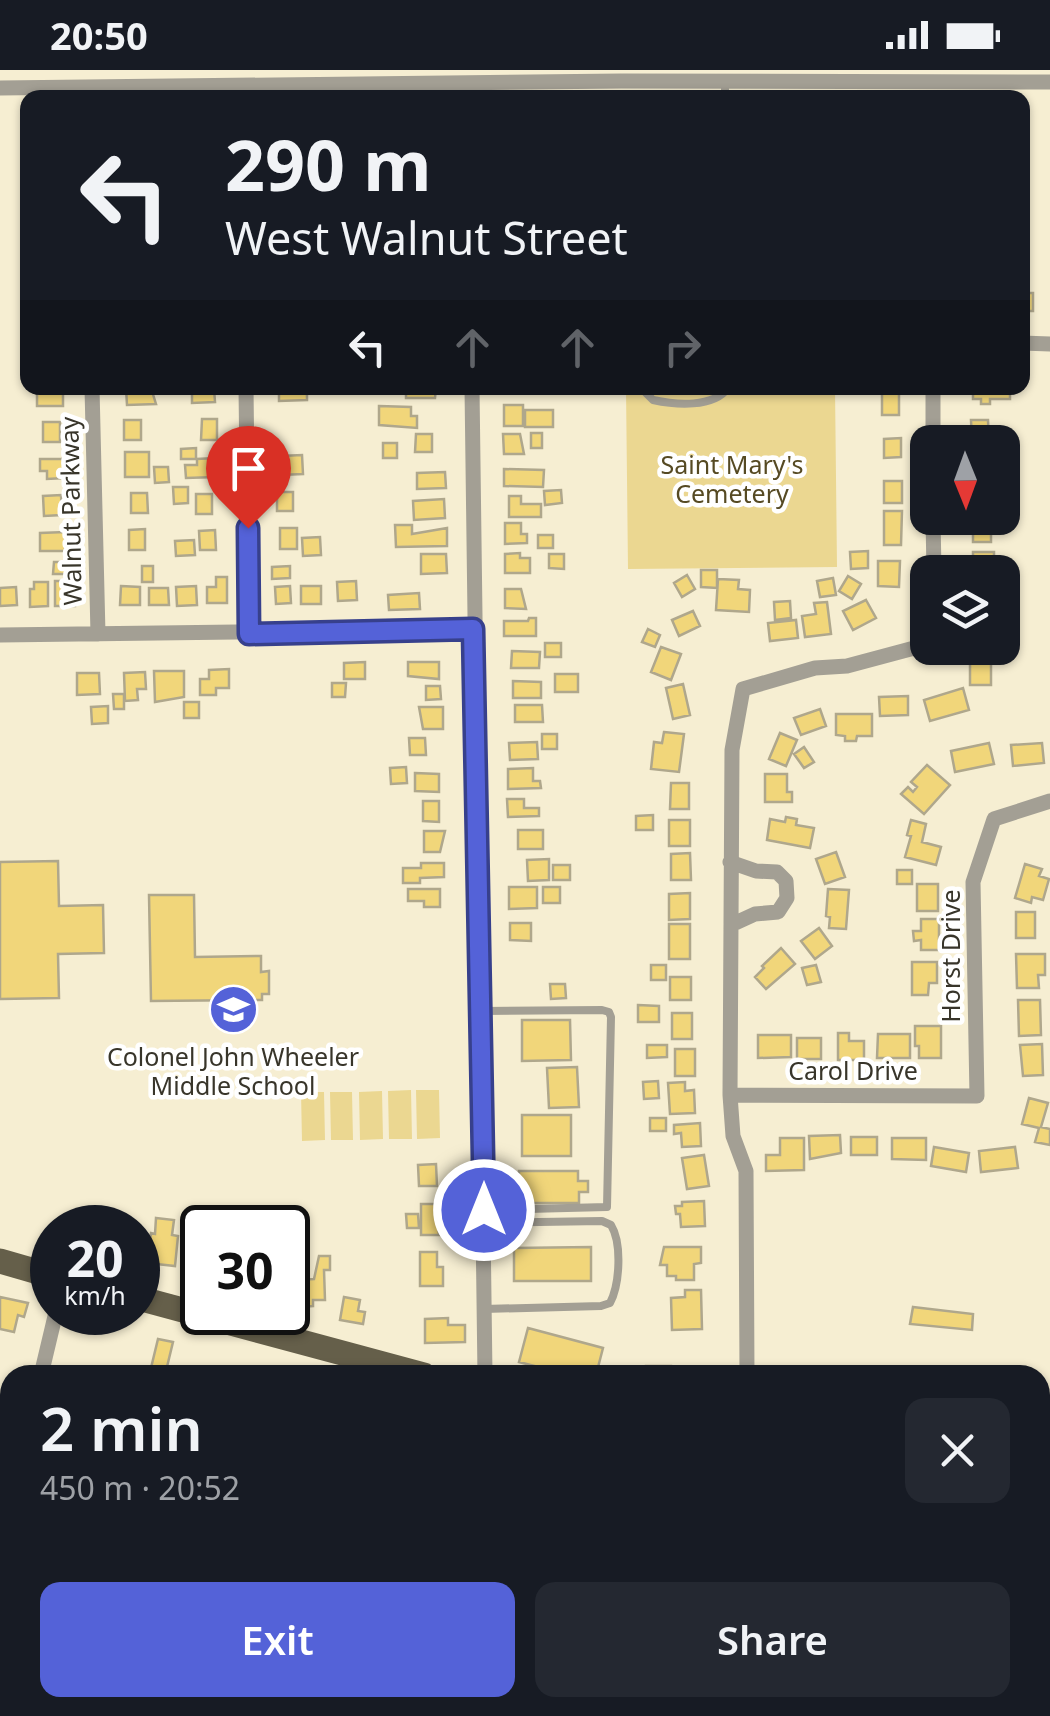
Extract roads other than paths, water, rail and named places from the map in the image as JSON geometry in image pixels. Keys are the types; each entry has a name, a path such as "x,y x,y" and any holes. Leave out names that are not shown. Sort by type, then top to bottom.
{"main road":[{"path":"0,1261 30,1270"},
{"path":"160,1304 387,1365"}],"street":[{"path":"0,88 326,76 471,90 629,82 725,89 1050,82"},
{"name":"Walnut Parkway","path":"92,395 98,634"},
{"path":"246,395 249,634"},
{"path":"472,395 485,1365"},
{"path":"933,395 933,425"},
{"path":"0,635 473,629"},
{"path":"747,1365 746,1171 733,1136 730,1095 732,750 743,689 815,668 848,666 910,648"},
{"name":"Horst Drive","path":"976,1096 972,882 994,819 1050,801"},
{"path":"730,862 756,871 777,872 786,882 787,898 778,912 756,914 731,924"},
{"name":"Carol Drive","path":"730,1095 976,1096"},
{"path":"43,1365 51,1335"}],"lane":[{"path":"648,395 653,400 702,402 722,395"},
{"path":"482,1011 602,1010 611,1017 607,1207 484,1216"},
{"path":"484,1216 602,1222 611,1225 617,1234 616,1292 610,1303 484,1309"}],"place":[{"name":"Colonel John Wheeler Middle School","path":"233,1010"}],"park label":[{"name":"Saint Mary's Cemetery","path":"732,478"}]}
